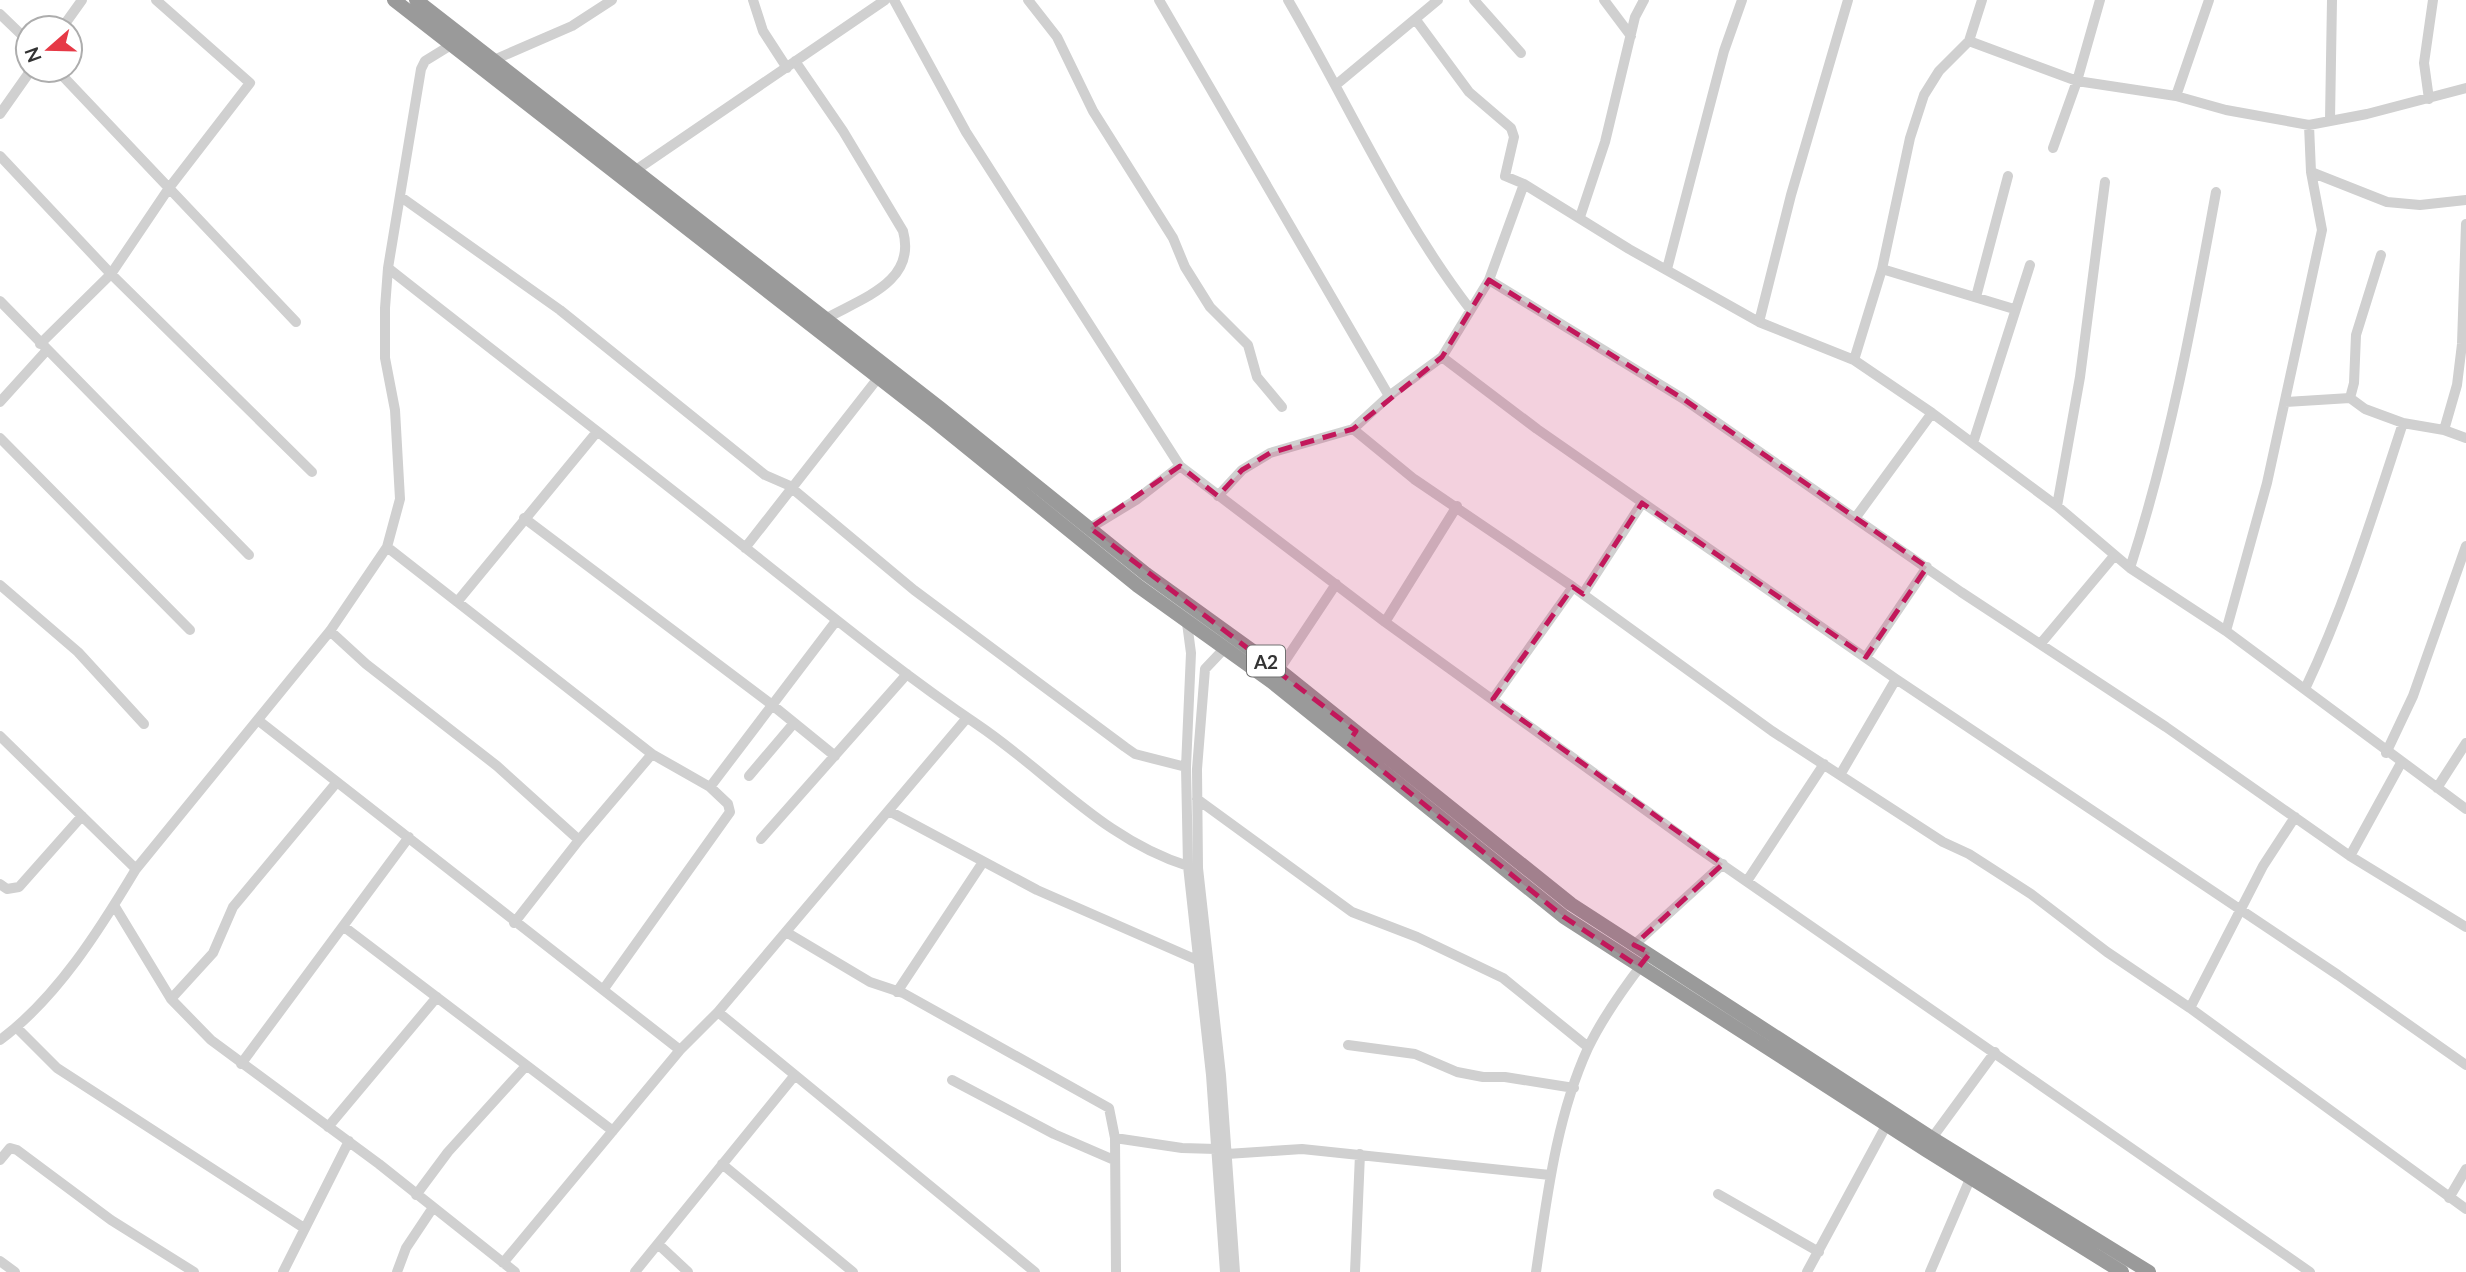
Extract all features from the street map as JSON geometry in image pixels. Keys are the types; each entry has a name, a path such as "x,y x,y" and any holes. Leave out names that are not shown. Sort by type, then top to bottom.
{"highway":[{"name":"A2","path":"394,0 1187,623 1352,737 1571,904 1932,1138 2149,1272"},
{"name":"A2","path":"416,0 496,59 1197,613 1279,670 1352,737 1564,917 1970,1179 2122,1272"}],"street":[{"path":"0,402 44,347 111,274 169,188 250,83 156,0"},
{"path":"496,59 572,26 612,0"},
{"path":"753,0 764,31 843,131 903,231 906,243 905,259 894,279 825,319"},
{"path":"636,170 885,0"},
{"path":"894,0 966,132 1180,466 1385,622 1723,864 2310,1272"},
{"path":"1028,0 1057,37 1093,111 1173,238 1185,267 1210,307 1248,345 1257,377 1282,407"},
{"path":"1159,0 1389,396"},
{"path":"1288,0 1337,84 1400,206 1471,309"},
{"path":"1337,84 1438,0"},
{"path":"1474,0 1521,53"},
{"path":"1604,0 1631,36"},
{"path":"1580,216 1605,142 1635,17 1644,0"},
{"path":"1667,269 1724,51 1742,0"},
{"path":"1759,321 1791,195 1848,0"},
{"path":"1854,360 1882,269 1910,138 1924,95 1939,71 1969,41 1982,0"},
{"path":"2053,148 2077,81 2100,0"},
{"path":"2176,96 2209,0"},
{"path":"2330,120 2332,0"},
{"path":"2429,99 2424,63 2433,0"},
{"path":"0,14 14,28"},
{"path":"1416,20 1469,92 1511,128 1514,137 1505,176 1524,184 1580,216 1629,249 1759,321 1854,360 1932,413 2057,506 2130,568 2226,631 2466,809"},
{"path":"1969,41 2077,81 2176,96 2226,110 2309,125 2429,99 2466,88"},
{"path":"0,1040 17,1028 56,985 114,905 136,869 330,631 387,547 400,499 395,410 385,358 388,268 421,69 425,61 451,45"},
{"path":"0,114 21,84"},
{"path":"70,84 296,322"},
{"path":"2226,631 2267,483 2295,341 2322,230 2311,172 2309,125"},
{"path":"0,156 111,274 312,472"},
{"path":"2311,172 2387,202 2420,205 2466,200"},
{"path":"1976,297 2008,176"},
{"path":"2057,506 2080,377 2105,183"},
{"path":"1218,496 1242,470 1270,453 1353,429 1389,396 1442,357 1489,280 1524,184"},
{"path":"2130,568 2152,500 2180,382 2216,192"},
{"path":"401,197 499,263 765,475 790,487 914,590 1125,747 1135,754 1186,767"},
{"path":"2444,430 2457,385 2462,344 2466,224"},
{"path":"2350,398 2354,383 2356,335 2381,255"},
{"path":"1973,443 2030,265"},
{"path":"388,268 836,621 1115,831 1188,866"},
{"path":"1882,269 2014,309"},
{"path":"1489,280 1682,398 1927,567 2042,642 2350,856 2466,927"},
{"path":"0,301 249,555"},
{"path":"1442,357 1642,503 1896,679 2466,1065"},
{"path":"746,548 790,487 878,378"},
{"path":"2285,402 2350,398 2365,409 2403,423 2444,430 2466,438"},
{"path":"1856,517 1932,413"},
{"path":"2305,689 2334,628 2369,533 2403,423"},
{"path":"1353,429 1414,479 1583,594 1761,723 1943,842 1969,854 2031,894 2107,952 2190,1008 2466,1209"},
{"path":"457,602 596,433"},
{"path":"0,438 190,630"},
{"path":"1090,528 1136,500 1180,466"},
{"path":"1583,594 1642,503"},
{"path":"1385,622 1457,506"},
{"path":"524,518 771,704 835,756"},
{"path":"2386,752 2413,696 2466,546"},
{"path":"387,547 652,754 710,787 728,804 730,812 603,990"},
{"path":"2042,642 2114,555"},
{"path":"1867,657 1927,567"},
{"path":"1279,670 1336,584"},
{"path":"0,585 78,652 144,724"},
{"path":"1493,699 1573,587"},
{"path":"710,787 836,621"},
{"path":"1187,623 1191,653 1186,767 1188,866 1216,1149 1225,1272"},
{"path":"330,631 366,664 497,766 579,840"},
{"path":"1223,650 1205,669 1196,769 1198,868 1227,1154 1235,1272"},
{"path":"761,839 907,674"},
{"path":"1840,775 1896,679"},
{"path":"503,1263 680,1050 718,1012 966,719"},
{"path":"259,721 409,837 514,923 680,1050"},
{"path":"749,776 794,723"},
{"path":"0,737 136,869"},
{"path":"2437,788 2466,743"},
{"path":"514,923 579,840 652,754"},
{"path":"2350,856 2401,763"},
{"path":"1747,881 1825,764"},
{"path":"170,999 213,953 228,915 337,782"},
{"path":"1197,799 1352,912 1417,937 1503,978 1588,1048"},
{"path":"889,811 1050,896 1197,960"},
{"path":"0,884 7,889 19,887 82,816"},
{"path":"2190,1008 2239,911 2295,817"},
{"path":"241,1064 409,837"},
{"path":"897,992 983,862"},
{"path":"1634,945 1723,864"},
{"path":"114,905 170,999 211,1040 349,1141 514,1272"},
{"path":"343,926 613,1131"},
{"path":"786,932 870,982 897,992 990,1040 1109,1108 1115,1138 1116,1272"},
{"path":"1536,1272 1550,1175 1588,1048 1650,953"},
{"path":"328,1126 437,998"},
{"path":"718,1012 1035,1272"},
{"path":"17,1028 57,1068 304,1228"},
{"path":"1348,1045 1415,1054 1457,1072 1483,1077 1505,1077 1574,1088"},
{"path":"1932,1138 1995,1052"},
{"path":"416,1195 448,1152 525,1066"},
{"path":"635,1272 795,1075"},
{"path":"952,1080 1054,1134 1114,1160"},
{"path":"1807,1272 1886,1124"},
{"path":"1115,1138 1182,1148 1216,1149"},
{"path":"284,1272 349,1141"},
{"path":"0,1160 10,1148 17,1150 111,1220 194,1272"},
{"path":"1227,1154 1302,1149 1550,1175"},
{"path":"1355,1272 1360,1154"},
{"path":"722,1164 853,1272"},
{"path":"2449,1198 2466,1169"},
{"path":"1930,1272 1970,1179"},
{"path":"1718,1194 1819,1252"},
{"path":"397,1272 406,1248 432,1209"},
{"path":"658,1244 688,1272"},
{"path":"0,1261 15,1272"}],"highlighted area":[{"path":"1489,280 1682,398 1927,567 1866,657 1642,503 1583,594 1573,587 1493,699 1723,864 1634,945 1650,953 1639,967 1564,917 1348,743 1356,731 1090,528 1180,466 1218,496 1242,470 1270,453 1353,429 1442,357"}]}
